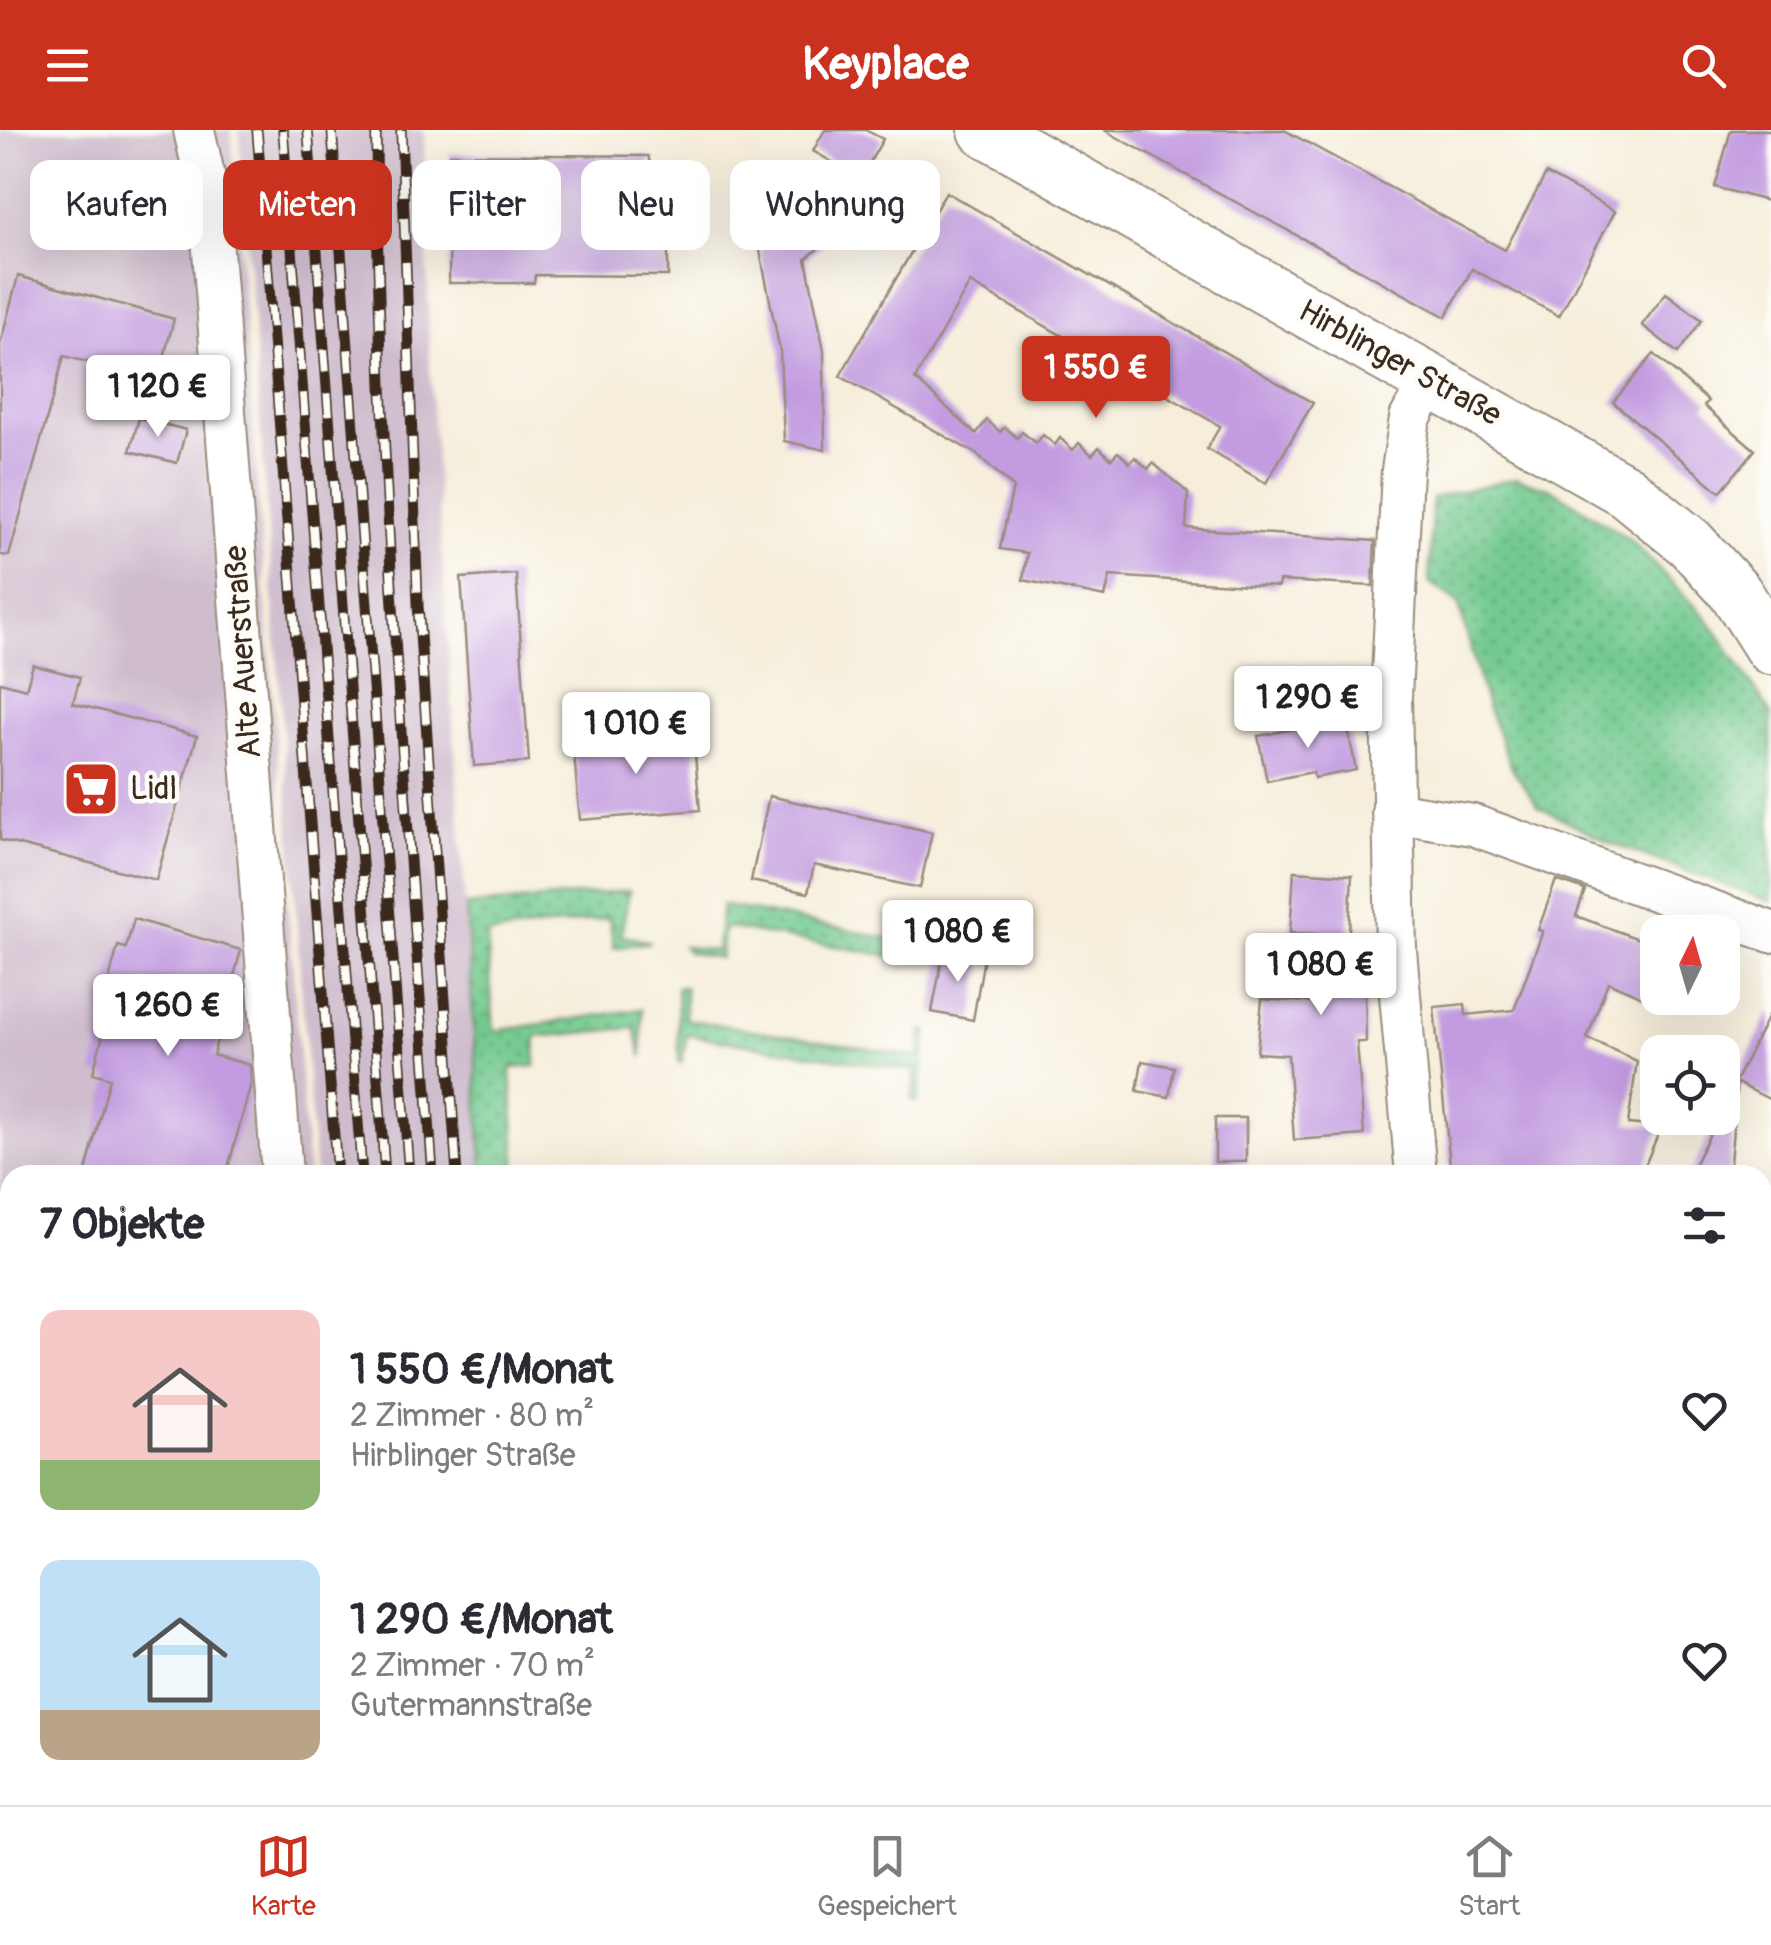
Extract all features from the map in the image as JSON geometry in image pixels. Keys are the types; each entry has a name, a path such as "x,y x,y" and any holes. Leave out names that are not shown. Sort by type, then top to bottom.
{"main road":[{"name":"Hirblinger Straße","path":"985,130 1626,490 1690,543 1736,592 1771,648"}],"street":[{"name":"Alte Auerstraße","path":"194,130 209,197 281,1165"},
{"path":"1415,1165 1396,950 1391,697 1402,470 1410,418 1430,382"},
{"path":"1392,812 1473,825 1771,932"}],"shaded area":[{"path":"0,130 231,130 233,160 223,160 223,250 240,250 307,1165 0,1165"},
{"path":"239,130 424,130 425,160 412,160 412,250 427,250 430,372 482,1165 314,1165 248,250 392,250 392,160 241,160"}],"green space":[{"path":"1516,478 1554,490 1630,540 1709,620 1766,706 1771,716 1771,902 1608,842 1538,806 1512,768 1486,704 1458,602 1429,582 1432,498"},
{"path":"629,891 621,935 650,942 614,948 609,918 487,935 494,1031 642,1009 642,1057 635,1028 536,1037 535,1066 511,1068 516,1165 482,1165 466,906"},
{"path":"722,905 912,943 909,959 724,927 720,958 687,952 683,946 716,951"},
{"path":"677,987 685,987 685,1019 919,1057 922,1030 928,1031 918,1101 912,1100 916,1071 687,1035 682,1063 679,1062"}],"building":[{"path":"825,130 865,130 883,139 871,160 829,160 813,151"},
{"path":"1104,130 1284,130 1505,250 1546,174 1615,211 1559,316 1472,269 1446,317"},
{"path":"1731,130 1771,130 1771,202 1715,187"},
{"path":"450,154 648,156 649,160 581,160 581,250 668,250 668,276 535,275 534,283 449,283 449,250 561,250 561,160 450,160"},
{"path":"946,192 1313,403 1266,483 1207,449 1220,426 970,283 915,379 976,434 987,420 1000,432 1005,427 1017,438 1022,432 1036,443 1043,435 1055,445 1060,438 1073,450 1079,443 1092,455 1099,447 1111,459 1118,452 1130,463 1135,457 1148,469 1153,463 1188,493 1186,528 1375,541 1373,586 1279,581 1278,587 1110,576 1105,597 1023,580 1027,553 1000,549 1013,487 976,454 840,376 913,250 940,250 940,202"},
{"path":"816,250 806,259 824,351 825,450 784,441 780,351 760,251"},
{"path":"18,276 174,319 158,380 64,356 9,556 0,555 0,345"},
{"path":"1666,293 1702,320 1678,353 1642,325"},
{"path":"1654,354 1708,401 1704,406 1755,450 1720,492 1613,402"},
{"path":"139,418 186,430 177,463 130,451"},
{"path":"516,574 529,762 474,766 461,578"},
{"name":"Lidl","path":"33,665 80,677 73,703 197,736 156,880 0,840 0,682 26,689"},
{"path":"1346,719 1356,770 1314,778 1313,772 1267,781 1258,736"},
{"path":"693,733 700,810 580,820 573,743"},
{"path":"769,796 932,832 920,888 814,865 808,893 751,881"},
{"path":"1294,871 1352,875 1346,989 1365,988 1366,1042 1357,1042 1364,1135 1294,1140 1288,1055 1257,1053 1262,999 1320,1003 1318,934 1290,933"},
{"path":"1556,880 1585,890 1576,916 1640,939 1640,996 1608,982 1587,1038 1637,1061 1628,1124 1640,1125 1640,1135 1658,1135 1645,1165 1450,1165 1434,1007 1465,1004 1466,1015 1514,1010 1543,931 1538,930"},
{"path":"134,919 241,950 213,1055 250,1065 251,1084 229,1165 88,1165 110,1078 93,1073 108,1016 100,1014 118,946 126,948"},
{"path":"944,949 984,958 973,1020 932,1012"},
{"path":"1771,1010 1771,1100 1740,1084 1740,1072"},
{"path":"1142,1061 1174,1067 1169,1097 1137,1091"},
{"path":"1215,1118 1246,1118 1246,1162 1215,1162"},
{"path":"1709,1135 1732,1135 1730,1165 1694,1165"}],"railway":[{"path":"257,130 336,1165"},
{"path":"283,130 361,1165"},
{"path":"308,130 384,1165"},
{"path":"332,130 408,1165"},
{"path":"376,130 388,522 432,1165"},
{"path":"401,130 418,605 456,1165"}],"place":[{"name":"Lidl","path":"91,789"}]}
